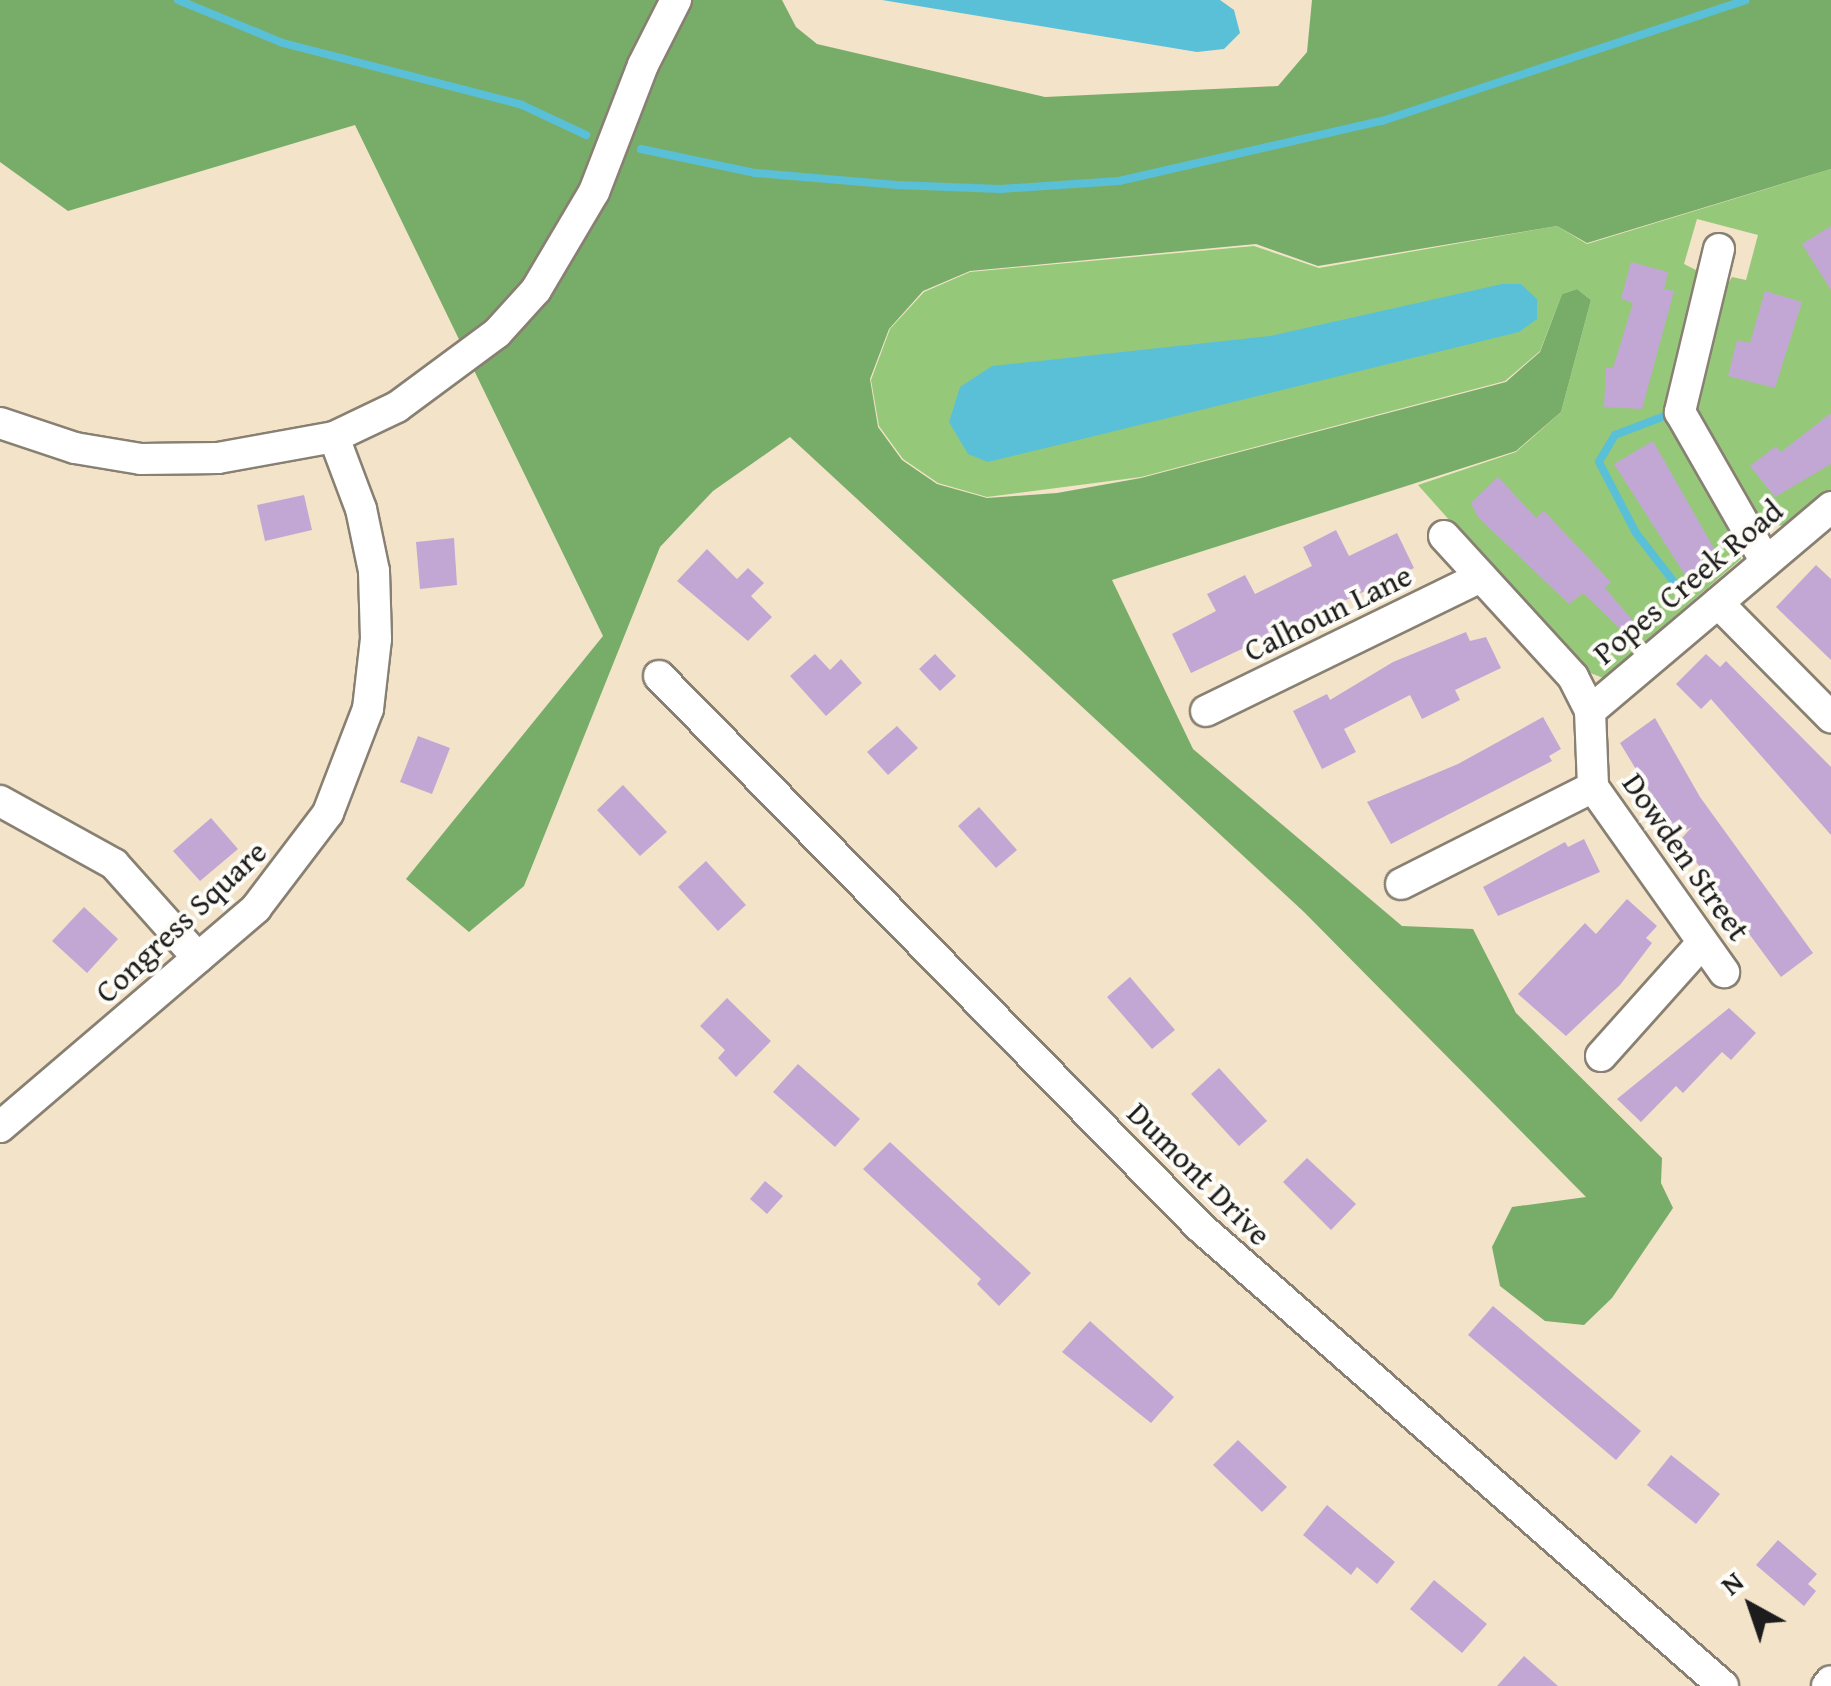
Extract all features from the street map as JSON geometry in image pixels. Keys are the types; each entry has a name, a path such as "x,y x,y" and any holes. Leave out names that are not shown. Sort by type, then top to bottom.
{"street":[{"path":"0,423 74,448 141,460 218,458 334,437 397,407 496,333 536,290 594,192 642,65 676,0"},
{"path":"1720,249 1680,412 1766,562"},
{"name":"Congress Square","path":"0,1128 198,958 294,865 328,813 368,709 374,572 361,509 334,437"},
{"name":"Popes Creek Road","path":"1590,711 1831,507"},
{"name":"Dowden Street","path":"1444,536 1562,664 1590,711 1592,787 1724,972"},
{"name":"Calhoun Lane","path":"1206,712 1481,576"},
{"path":"1718,603 1831,718"},
{"name":"Dumont Drive","path":"659,676 1200,1228 1723,1686"},
{"path":"1400,884 1592,787"},
{"path":"0,801 114,864 198,958"},
{"path":"1601,1056 1702,943"}],"green space":[{"path":"0,0 782,0 796,27 817,44 1045,97 1278,86 1307,52 1312,0 1831,0 1831,169 1587,243 1557,226 1318,266 1256,244 970,271 923,291 889,329 870,379 878,427 902,460 937,484 987,498 1057,493 1141,478 1506,382 1540,352 1562,294 1577,289 1591,300 1561,412 1516,451 1112,580 1193,749 1402,926 1473,929 1516,1013 1662,1158 1661,1183 1673,1208 1612,1298 1584,1325 1545,1321 1500,1286 1492,1247 1512,1207 1586,1197 1304,912 790,437 713,491 660,547 524,886 469,932 406,879 603,636 355,125 68,211 0,162"},
{"path":"1831,169 1831,490 1787,526 1764,524 1698,417 1697,400 1727,285 1732,277 1746,280 1758,235 1697,219 1684,264 1700,272 1668,400 1671,426 1739,544 1741,559 1603,678 1583,670 1418,485 1516,452 1561,412 1591,300 1577,289 1562,294 1540,351 1505,381 1141,477 987,497 938,483 903,459 879,426 871,380 890,329 924,292 970,272 1254,246 1319,268 1557,226 1587,244"}],"water":[{"path":"882,0 1220,0 1234,10 1240,33 1224,49 1197,52"},
{"path":"1502,284 1521,284 1537,299 1537,319 1519,332 988,462 968,454 949,422 960,387 992,366 1270,336"}],"building":[{"path":"1831,226 1831,290 1802,244"},
{"path":"1631,262 1668,272 1664,289 1674,291 1642,409 1604,407 1606,368 1613,368 1633,303 1621,299"},
{"path":"1765,291 1802,302 1775,388 1728,376 1737,340 1750,343"},
{"path":"1831,413 1831,464 1775,497 1750,466 1776,446 1781,452"},
{"path":"1653,441 1720,559 1687,578 1614,464"},
{"path":"1498,477 1536,518 1544,511 1611,582 1605,588 1634,622 1623,632 1583,593 1569,604 1478,517 1471,503"},
{"path":"304,495 312,530 265,541 257,505"},
{"path":"1336,530 1349,556 1397,533 1414,568 1191,673 1172,634 1216,611 1207,594 1245,575 1255,594 1312,566 1303,547"},
{"path":"454,538 457,585 420,589 416,542"},
{"path":"707,549 737,579 748,568 764,583 751,596 772,617 748,641 677,581"},
{"path":"1816,565 1831,579 1831,660 1776,607"},
{"path":"1466,632 1470,641 1486,637 1501,668 1455,690 1460,700 1422,719 1410,695 1344,729 1356,752 1322,769 1293,711 1327,694 1330,700 1393,662"},
{"path":"815,654 830,670 841,659 862,683 826,716 790,676"},
{"path":"935,654 956,676 940,691 919,669"},
{"path":"1706,654 1720,667 1726,661 1831,767 1831,835 1711,699 1701,709 1676,684"},
{"path":"1543,717 1561,749 1549,756 1552,761 1391,844 1367,802 1458,764"},
{"path":"1655,718 1700,797 1813,953 1781,977 1680,840 1692,827 1676,835 1620,743"},
{"path":"897,726 918,748 888,775 867,752"},
{"path":"418,736 450,748 432,794 400,782"},
{"path":"623,785 667,832 640,856 597,810"},
{"path":"979,807 1017,850 996,868 958,826"},
{"path":"211,818 238,849 200,881 173,851"},
{"path":"1584,839 1600,872 1498,916 1483,887 1565,842 1568,847"},
{"path":"706,861 746,905 718,931 678,887"},
{"path":"1627,899 1657,926 1646,938 1652,943 1620,985 1566,1036 1518,994 1585,923 1596,934"},
{"path":"84,907 118,939 87,973 52,941"},
{"path":"1130,977 1175,1030 1152,1049 1107,997"},
{"path":"727,998 771,1041 736,1077 718,1058 725,1050 700,1026"},
{"path":"1729,1008 1756,1033 1731,1060 1722,1052 1683,1093 1676,1086 1641,1122 1617,1099"},
{"path":"798,1064 860,1119 835,1147 773,1092"},
{"path":"1219,1068 1267,1121 1239,1146 1191,1094"},
{"path":"890,1142 1031,1273 999,1306 977,1284 981,1279 863,1169"},
{"path":"1307,1158 1356,1204 1331,1230 1283,1182"},
{"path":"765,1181 783,1196 767,1214 750,1199"},
{"path":"1493,1306 1641,1431 1616,1460 1468,1335"},
{"path":"1090,1321 1174,1397 1151,1423 1062,1352"},
{"path":"1238,1440 1287,1487 1262,1512 1213,1465"},
{"path":"1671,1455 1720,1494 1696,1524 1647,1485"},
{"path":"1327,1505 1395,1562 1377,1584 1357,1567 1351,1575 1303,1535"},
{"path":"1778,1540 1817,1574 1808,1584 1816,1591 1804,1606 1756,1565"},
{"path":"1434,1580 1487,1624 1462,1653 1410,1609"},
{"path":"1524,1656 1558,1686 1497,1686"}],"waterway":[{"path":"178,0 283,43 522,105 586,135"},
{"path":"641,149 755,173 897,185 1000,189 1119,181 1382,121 1745,0"},
{"path":"1670,414 1615,435 1599,462 1636,533 1680,590"}]}
